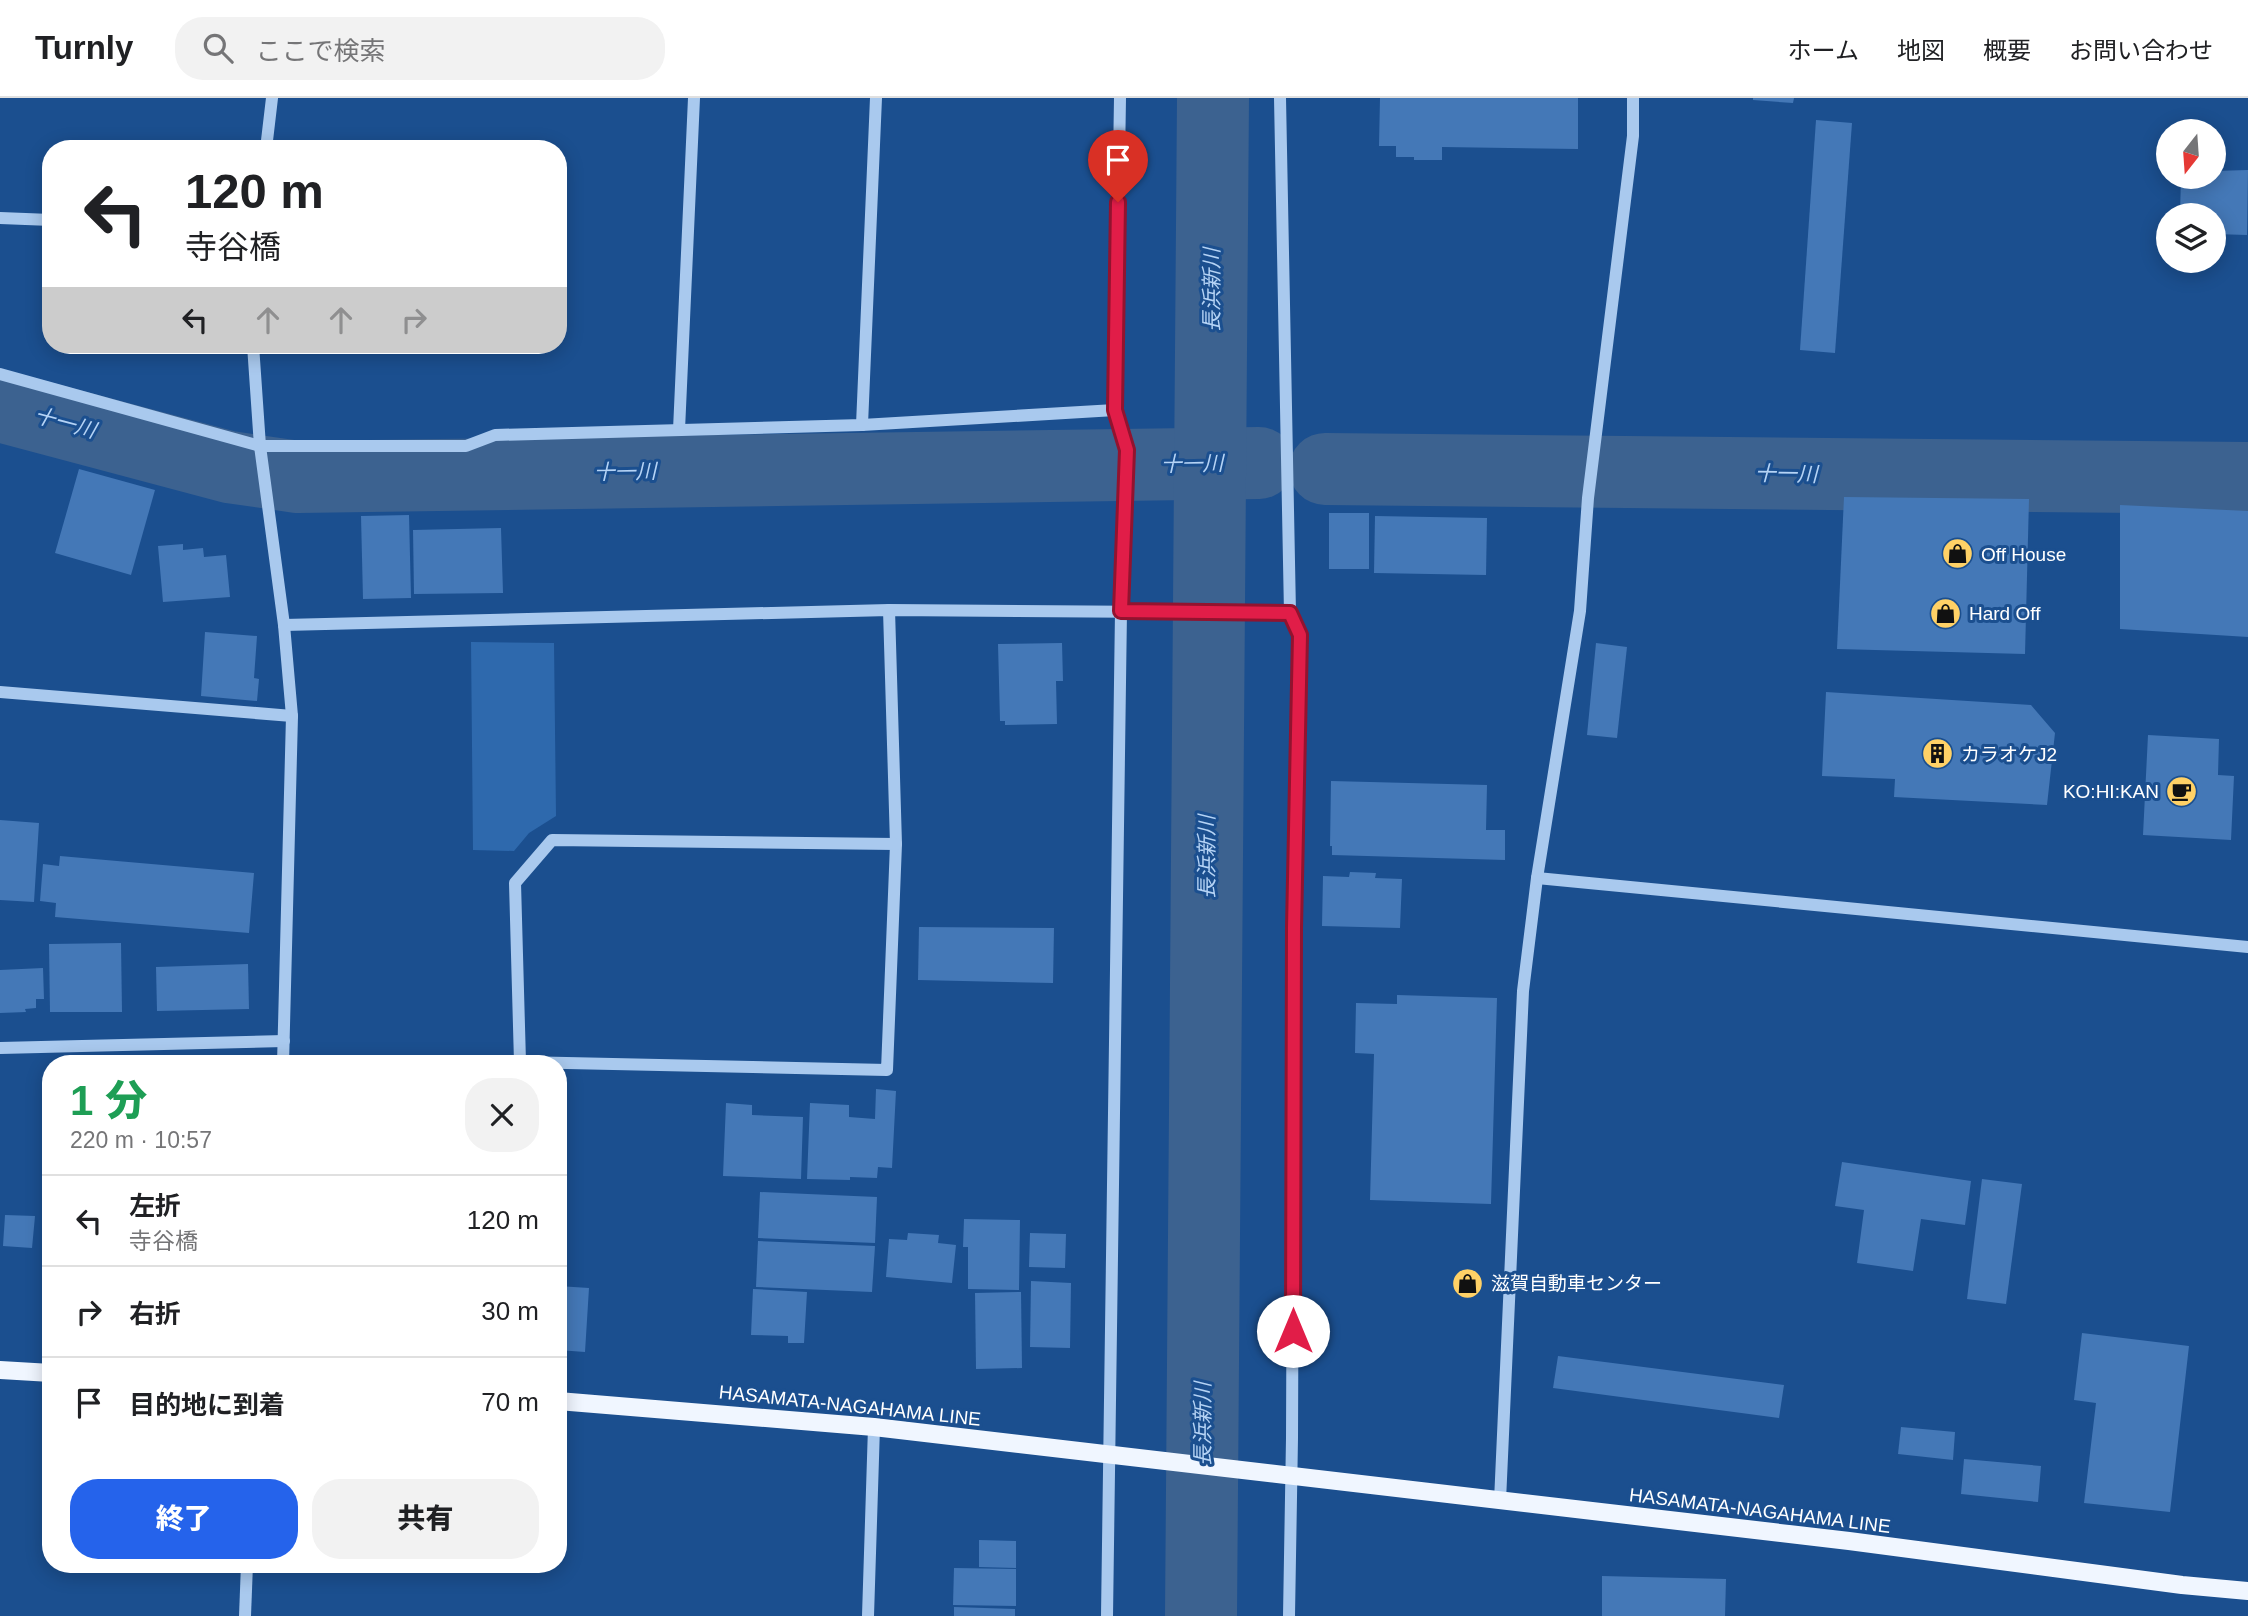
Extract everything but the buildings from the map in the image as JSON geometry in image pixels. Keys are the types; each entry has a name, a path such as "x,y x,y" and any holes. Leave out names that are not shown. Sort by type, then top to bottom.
{"main road":[{"path":"0,1370 42,1372"},
{"name":"HASAMATA-NAGAHAMA LINE","path":"567,1402 874,1427 1849,1541 2248,1591"}],"street":[{"path":"267,140 272,98"},
{"path":"679,430 694,98"},
{"path":"862,425 876,98"},
{"path":"1107,1616 1121,611 1127,487 1127,450 1115,410 1120,98"},
{"path":"1280,98 1290,613 1300,635 1294,928 1289,1616"},
{"path":"1500,1501 1522,991 1537,878 1580,611 1588,498 1633,136 1633,98"},
{"path":"0,218 42,220"},
{"path":"254,354 261,451 284,625 292,716 283,1055"},
{"path":"0,374 261,451 466,446 495,435 862,425 1115,410"},
{"path":"284,625 889,610 1290,613"},
{"path":"567,1063 887,1070 895,844 889,610"},
{"path":"0,692 292,716"},
{"path":"520,1055 515,883 552,840 895,844"},
{"path":"1537,878 2248,947"},
{"path":"0,1048 284,1041"},
{"path":"869,1616 874,1427"},
{"path":"245,1616 247,1573"}],"shaded area":[{"path":"471,642 554,643 556,816 529,833 514,851 473,850"}],"waterway":[{"name":"長浜新川","path":"1201,1616 1213,98"},
{"name":"十一川","path":"0,406 229,467 298,477 1259,463"},
{"name":"十一川","path":"1325,469 2248,478"}],"place":[{"name":"Off House","path":"1958,554"},
{"name":"Hard Off","path":"1946,613"},
{"name":"カラオケJ2","path":"1938,754"},
{"name":"KO:HI:KAN","path":"2182,791"},
{"name":"滋賀自動車センター","path":"1468,1283"}],"route":[{"path":"1118,202 1115,410 1127,450 1121,611 1290,613 1300,635 1294,928 1293,1331"}]}
